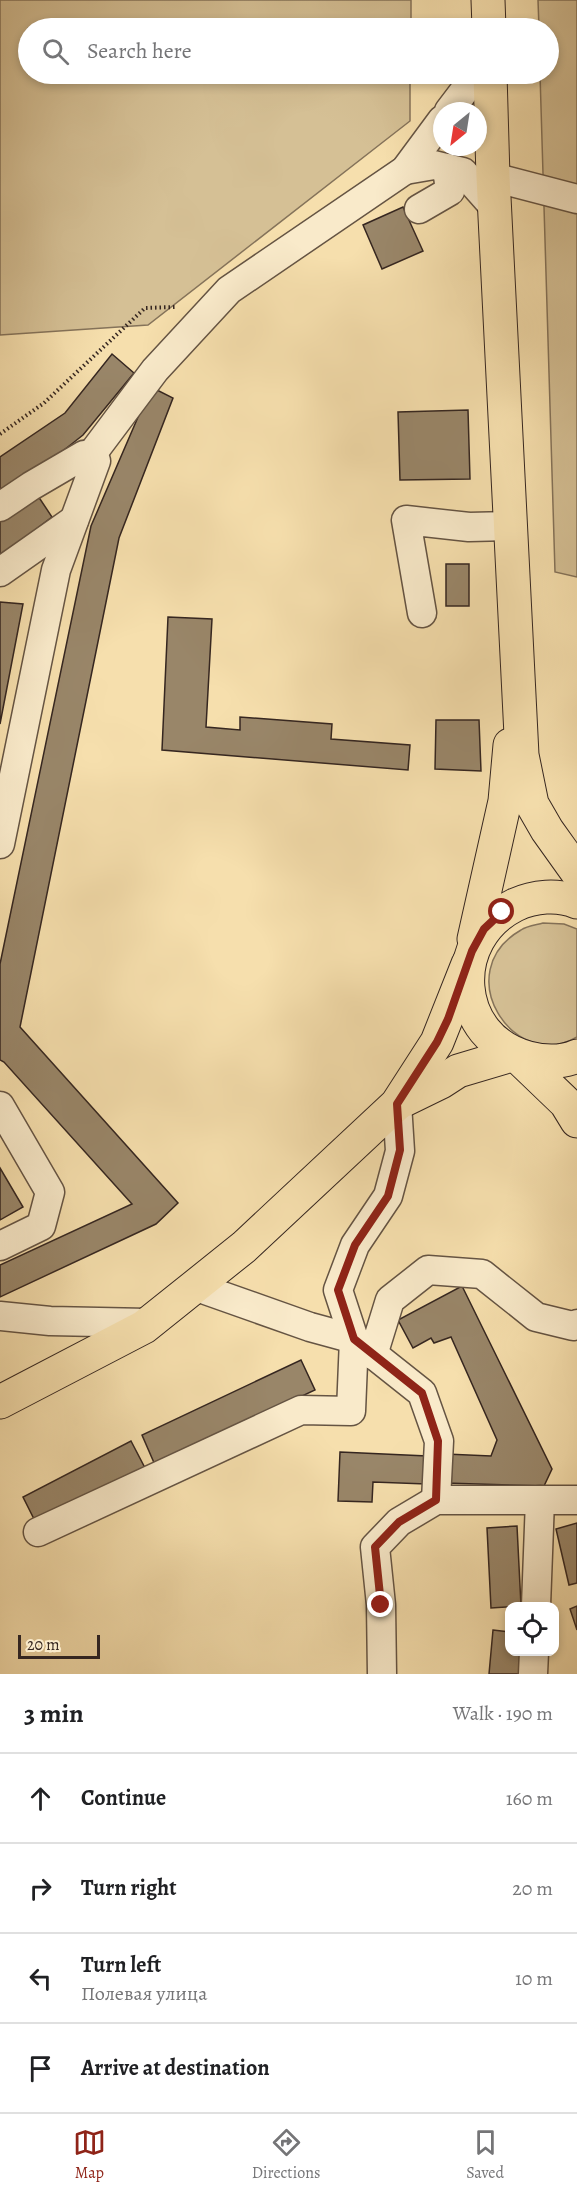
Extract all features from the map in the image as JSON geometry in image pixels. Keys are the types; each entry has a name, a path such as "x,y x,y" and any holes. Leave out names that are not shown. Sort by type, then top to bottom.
{"main road":[{"path":"488,0 489,18"},
{"path":"490,84 493,192 522,755 532,804 547,830 577,872"},
{"path":"517,660 505,801 470,957 468,991 476,1017 492,1039 514,1054 566,1102 577,1121"},
{"path":"0,1402 148,1323 244,1246 397,1104 437,1042 470,957 484,929 502,912 525,901 549,897 577,902"},
{"path":"397,1104 458,1071 514,1054 541,1061 567,1060 577,1056"}],"street":[{"path":"456,102 469,84"},
{"path":"89,458 154,370 229,290 405,170 433,132"},
{"path":"405,170 434,165 463,172 493,192 577,199"},
{"path":"419,209 450,191 447,168"},
{"path":"0,507 84,455 96,461 56,570 0,844"},
{"path":"0,572 74,520"},
{"path":"422,613 406,520 469,526 510,526"},
{"path":"363,1347 338,1290 355,1245 388,1196 400,1150 397,1104"},
{"path":"0,1106 50,1192 41,1226 0,1246"},
{"path":"38,1532 301,1410 351,1411 363,1347 390,1300 428,1270 482,1274 536,1317 573,1326 577,1324"},
{"path":"194,1286 363,1347 422,1393 438,1441 436,1500"},
{"path":"0,1316 50,1321 148,1323"},
{"path":"382,1674 381,1605 375,1547 399,1522 436,1500 577,1500"},
{"path":"536,1602 540,1500"},
{"path":"533,1674 534,1656"}],"path":[{"path":"0,434 44,403 145,308 214,306"}],"shaded area":[{"path":"0,0 411,0 411,18 18,18 18,84 410,84 410,121 148,325 0,335"},
{"path":"538,0 577,0 577,577 555,572 540,84 559,84 559,18 539,18"},
{"path":"543,923 564,924 577,929 577,1037 554,1045 531,1042 512,1030 498,1013 490,992 490,970 500,948 521,930"}],"building":[{"path":"403,207 423,251 382,269 363,225"},
{"path":"112,354 134,373 83,435 0,493 0,457 65,413"},
{"path":"151,387 173,398 119,538 20,1027 178,1203 156,1224 0,1297 0,1265 132,1204 0,1060 0,964 91,526"},
{"path":"468,410 470,479 400,480 398,412"},
{"path":"38,496 52,517 0,557 0,522"},
{"path":"446,564 469,564 469,606 446,606"},
{"path":"0,602 23,604 0,724"},
{"path":"168,617 212,619 206,727 240,730 240,717 332,724 331,739 410,745 408,770 162,750"},
{"path":"436,720 479,720 481,771 435,769"},
{"path":"0,1168 23,1207 0,1220"},
{"path":"462,1286 552,1469 544,1486 445,1483 446,1454 491,1456 497,1440 451,1337 434,1343 431,1338 413,1348 398,1320"},
{"path":"301,1360 315,1390 155,1465 142,1435"},
{"path":"131,1441 145,1468 36,1523 23,1497"},
{"path":"340,1452 427,1456 426,1484 373,1482 372,1502 338,1501"},
{"path":"577,1523 577,1583 569,1585 556,1529"},
{"path":"517,1526 521,1602 505,1602 505,1607 491,1608 487,1528"},
{"path":"577,1606 577,1630 570,1609"},
{"path":"493,1630 505,1631 505,1656 521,1656 519,1674 489,1674"}],"route":[{"path":"381,1605 375,1547 399,1522 436,1500 438,1441 422,1393 354,1339 338,1290 355,1245 388,1196 400,1150 397,1104 437,1042 448,1019 472,951 484,929 502,912"}]}
